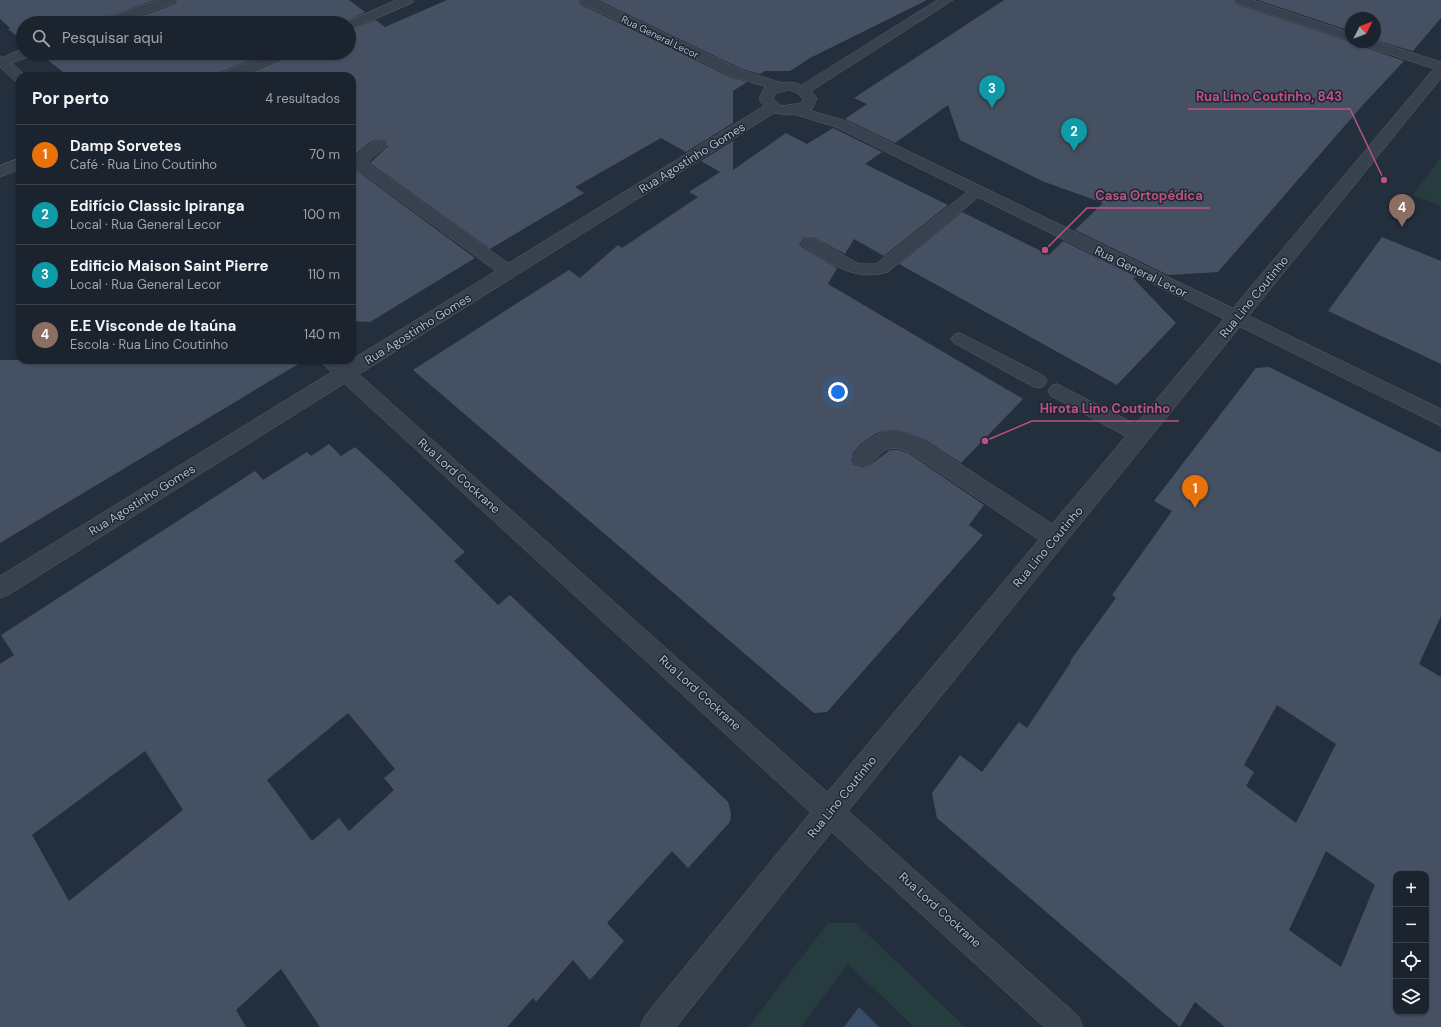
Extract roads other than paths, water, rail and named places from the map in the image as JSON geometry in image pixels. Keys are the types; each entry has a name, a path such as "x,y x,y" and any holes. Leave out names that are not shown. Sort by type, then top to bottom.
{"street":[{"path":"126,16 170,0"},
{"path":"356,22 408,0"},
{"name":"Rua General Lecor","path":"584,0 736,74 780,87 792,86 806,94 841,124"},
{"path":"795,110 807,106 806,94 947,0"},
{"path":"1240,0 1345,35"},
{"path":"1381,47 1441,68"},
{"path":"16,56 1,61 16,74"},
{"path":"237,72 265,60"},
{"name":"Rua Lino Coutinho","path":"656,1027 830,811 1237,319 1441,68"},
{"name":"Rua General Lecor","path":"736,74 770,103 784,110 795,110 841,124 977,192 1441,418"},
{"name":"Rua Agostinho Gomes","path":"356,357 509,272 770,103 769,91 780,87"},
{"path":"379,145 364,156 360,164 509,272"},
{"path":"0,172 16,165"},
{"name":"Rua Agostinho Gomes","path":"0,588 338,367"},
{"name":"Rua Lord Cockrane","path":"338,367 1067,1027"},
{"path":"862,458 885,439 895,438 905,440 1056,538"}],"lane":[{"path":"808,242 857,269 875,272 977,192"},
{"path":"960,339 1038,381"},
{"path":"1057,391 1140,436"}],"water":[{"path":"859,1007 879,1027 844,1027"}],"place":[{"name":"Edificio Maison Saint Pierre","path":"992,108"},
{"name":"Edifício Classic Ipiranga","path":"1074,151"},
{"name":"Rua Lino Coutinho, 843","path":"1384,180"},
{"name":"E.E Visconde de Itaúna","path":"1402,227"},
{"name":"Casa Ortopédica","path":"1045,250"},
{"name":"Hirota Lino Coutinho","path":"985,441"},
{"name":"Damp Sorvetes","path":"1195,508"}]}
